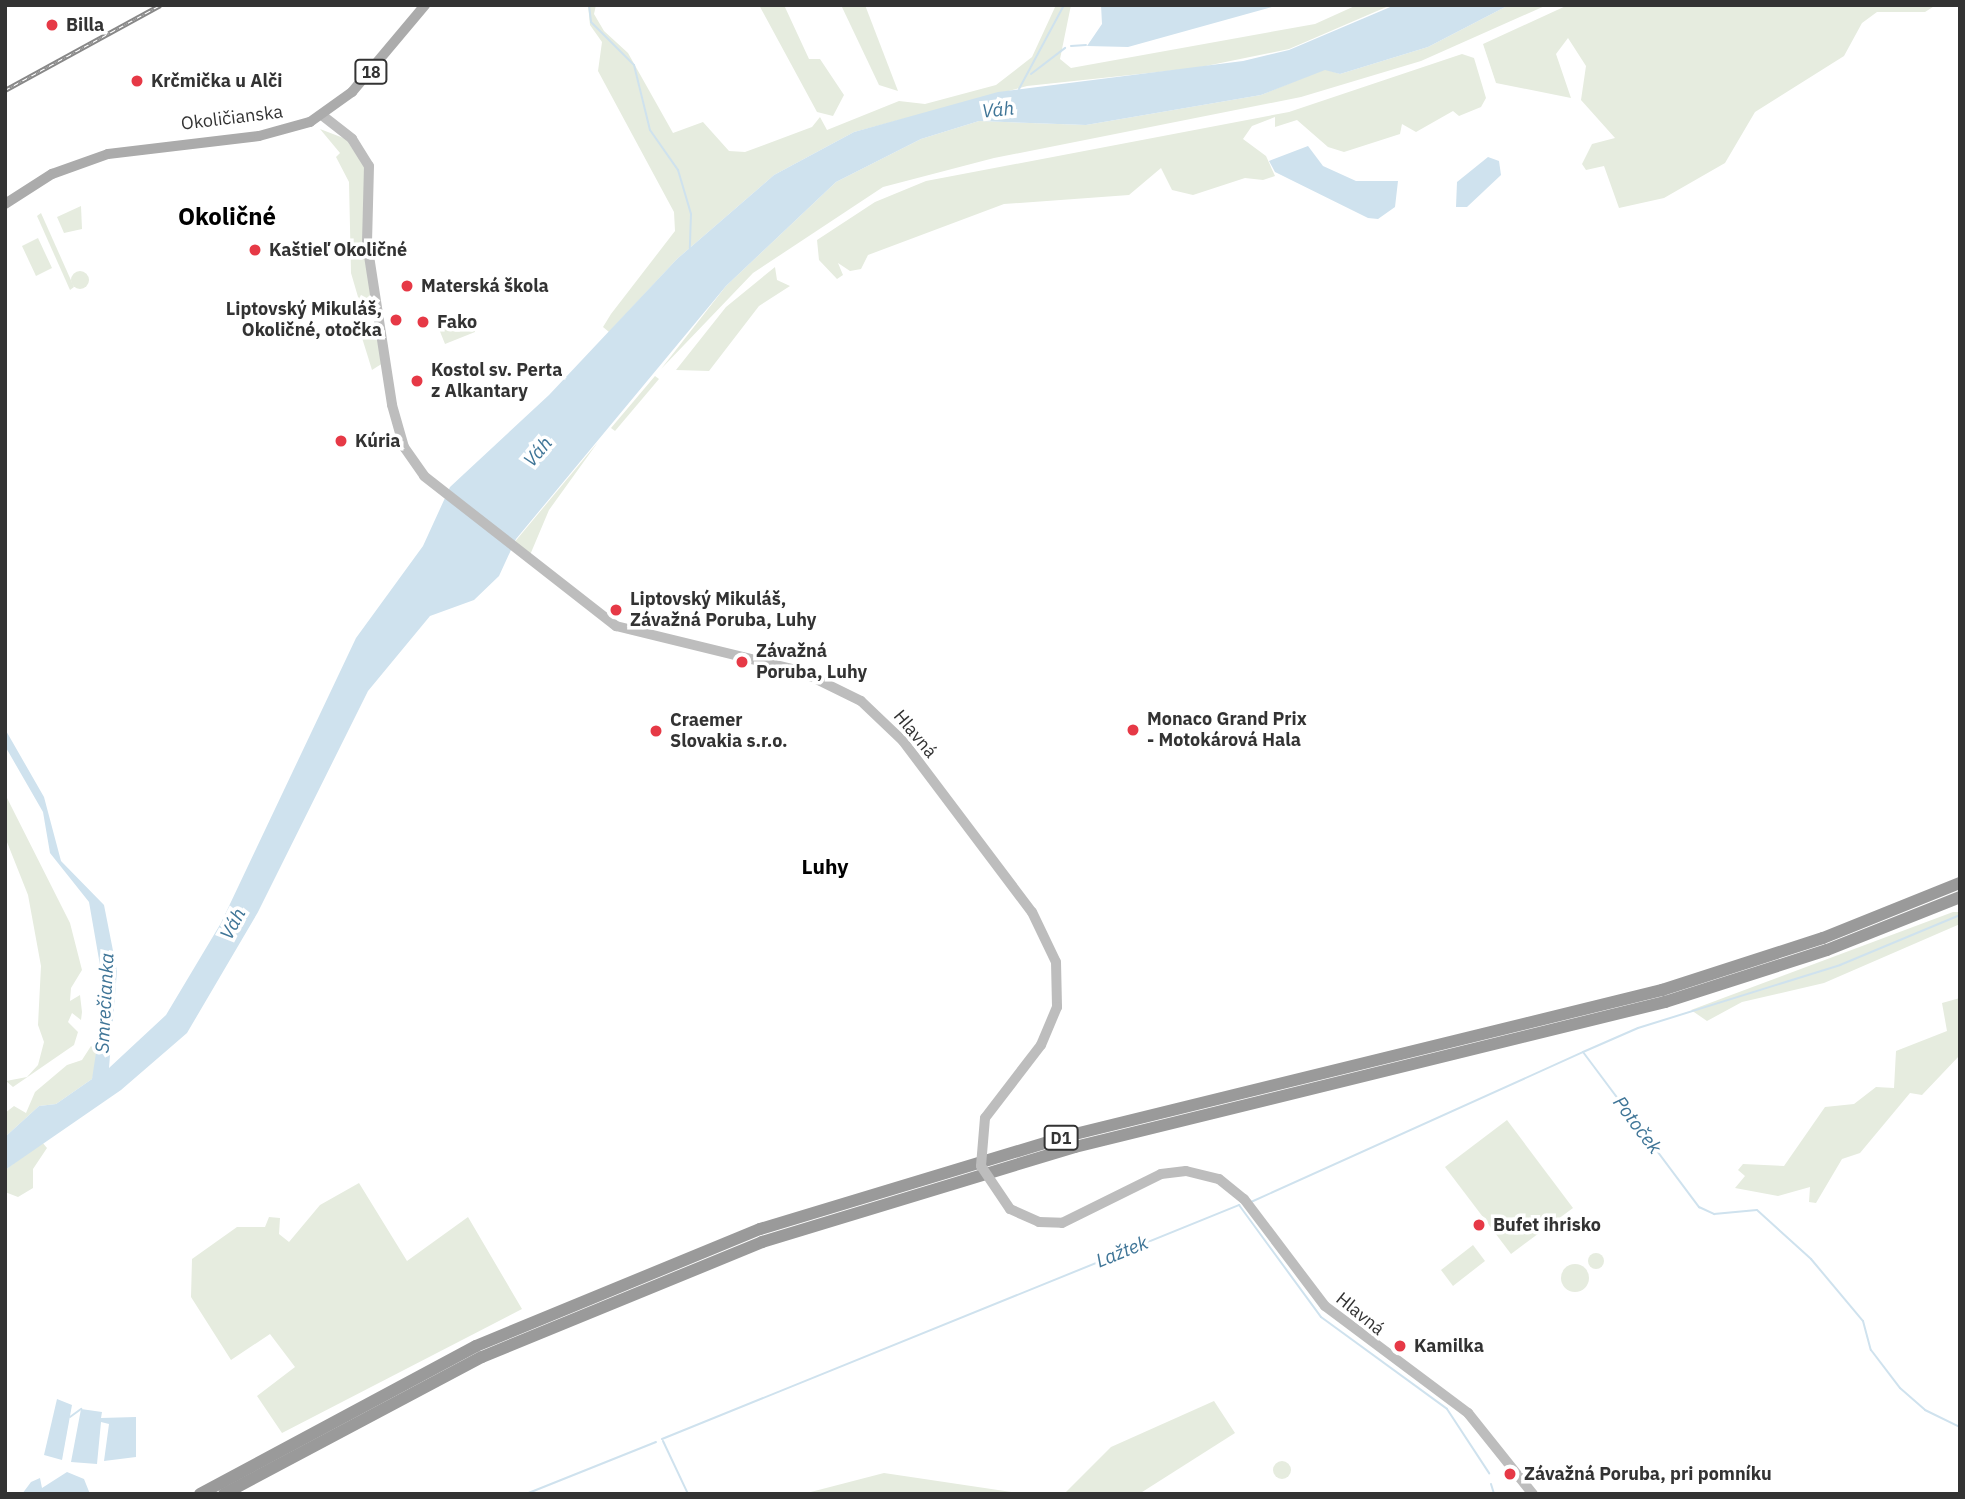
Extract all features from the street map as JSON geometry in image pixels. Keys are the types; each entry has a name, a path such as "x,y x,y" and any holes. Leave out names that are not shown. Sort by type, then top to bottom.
{"highway":[{"name":"D1","path":"200,1494 476,1346 760,1229 1071,1135 1662,990 1810,943 1960,883"},
{"name":"D1","path":"224,1494 482,1357 784,1234 1075,1147 1665,1002 1827,950 1960,897"}],"main road":[{"name":"Okoličianska","path":"5,204 52,174 108,154 268,134 323,116 366,78 425,5"}],"street":[{"name":"Hlavná","path":"323,116 352,139 369,166 368,251 393,412 410,458 439,490 513,550 616,626 816,677 861,701 903,741 1032,912 1056,962 1052,1025 985,1118 981,1166 1010,1209 1040,1222 1062,1223 1091,1214 1147,1180 1186,1171 1219,1180 1247,1202 1325,1306 1468,1413 1533,1494"}],"shaded area":[{"path":"588,5 596,5 594,14 604,31 628,53 673,133 703,122 729,151 745,152 812,127 820,117 827,130 899,101 925,104 996,85 1032,57 1056,5 1071,5 1060,59 1071,68 1315,24 1357,5 1391,5 1289,49 1196,68 1027,86 854,132 774,175 677,259 609,332 603,327 611,314 675,231 674,212 598,71 602,42 590,25"},
{"path":"759,5 784,5 809,59 820,59 844,95 833,116 817,112"},
{"path":"841,5 865,5 898,91 879,85"},
{"path":"1509,5 1547,5 1421,61 1301,97 994,158 883,187 753,273 661,369 726,286 836,182 921,139 979,121 1086,125 1261,95 1325,69 1340,74 1428,47"},
{"path":"1568,5 1936,5 1925,12 1877,12 1862,23 1844,56 1755,112 1725,163 1664,198 1619,208 1604,166 1586,170 1582,164 1592,144 1615,138 1581,100 1586,66 1568,38 1556,54 1571,98 1496,83 1483,44"},
{"path":"1462,54 1474,58 1486,98 1481,107 1459,116 1453,111 1416,132 1402,124 1400,134 1344,152 1328,147 1297,120 1275,127 1275,117 1252,126 1243,139 1266,156 1275,176 1263,180 1245,178 1193,195 1172,190 1161,168 1129,195 1004,204 868,255 861,269 850,271 838,263 843,275 837,279 819,260 817,240 875,202 926,181 1289,112"},
{"path":"320,129 346,139 364,166 373,307 363,314 351,273 349,182 336,157 340,153"},
{"path":"81,206 82,229 64,233 57,217"},
{"path":"41,213 74,287 70,290 37,216"},
{"path":"38,238 52,268 36,276 22,246"},
{"path":"775,267 777,280 790,286 759,306 709,371 676,370 726,307"},
{"path":"80,271 86,274 89,280 86,286 80,289 74,286 71,280 74,274"},
{"path":"469,317 475,332 445,344 439,329"},
{"path":"368,322 377,327 383,363 372,370 359,328"},
{"path":"655,376 659,379 615,431 611,428"},
{"path":"598,442 549,510 530,555 513,544"},
{"path":"5,794 70,923 82,970 71,988 70,1001 80,995 82,1012 81,1020 72,1013 68,1022 78,1032 74,1045 13,1087 6,1081 27,1077 38,1065 44,1042 38,1025 41,966 28,895 5,837"},
{"path":"1953,912 1960,912 1960,924 1824,983 1742,1002 1707,1021 1691,1010"},
{"path":"1960,998 1960,1055 1922,1095 1910,1093 1860,1153 1842,1159 1816,1203 1809,1202 1810,1187 1778,1196 1735,1188 1745,1176 1738,1170 1743,1164 1784,1166 1825,1107 1854,1104 1876,1087 1894,1088 1896,1051 1947,1031 1942,1003"},
{"path":"91,1046 100,1054 92,1079 56,1104 39,1106 5,1137 5,1113 14,1106 26,1113 35,1092 67,1065 82,1060"},
{"path":"1507,1120 1573,1208 1511,1254 1445,1167"},
{"path":"42,1142 47,1148 33,1169 33,1188 18,1197 5,1192 5,1170"},
{"path":"359,1183 407,1261 468,1217 522,1309 282,1433 257,1396 295,1367 270,1334 231,1360 191,1297 192,1259 237,1227 265,1227 269,1217 280,1218 279,1234 289,1242 320,1205"},
{"path":"1473,1245 1485,1261 1453,1286 1441,1270"},
{"path":"1593,1253 1599,1253 1604,1261 1602,1267 1593,1269 1588,1264 1588,1258"},
{"path":"1575,1264 1585,1268 1589,1278 1585,1288 1575,1292 1565,1288 1561,1278 1565,1268"},
{"path":"1214,1401 1235,1433 1139,1494 1064,1494 1111,1447"},
{"path":"1282,1461 1288,1464 1291,1470 1288,1476 1282,1479 1276,1476 1273,1470 1276,1464"},
{"path":"884,1473 1024,1494 803,1494"}],"water":[{"path":"1101,5 1279,5 1128,47 1087,46 1102,24"},
{"path":"1395,5 1509,5 1428,47 1340,74 1325,70 1261,95 1086,125 979,121 921,139 836,182 726,286 516,539 499,576 474,600 430,616 368,691 258,912 187,1033 121,1090 5,1170 5,1137 39,1106 56,1104 92,1079 105,994 89,902 50,853 43,812 5,746 5,729 44,797 61,861 104,905 117,971 109,1068 166,1015 221,923 356,638 423,546 450,487 549,395 677,259 774,175 854,132 998,92 1243,61 1289,50"},
{"path":"1308,146 1323,166 1356,181 1398,181 1395,207 1378,219 1368,218 1275,172 1269,161"},
{"path":"1488,157 1499,161 1501,175 1467,207 1456,207 1457,182"},
{"path":"57,1399 72,1405 62,1460 44,1455"},
{"path":"81,1409 102,1412 101,1418 136,1417 136,1457 104,1461 109,1424 101,1422 97,1464 71,1462"},
{"path":"67,1472 84,1479 90,1494 22,1494 31,1482 40,1478 42,1488"}],"waterway":[{"path":"589,5 591,22 634,65 650,130 678,170 691,214 690,248"},
{"path":"1019,89 1064,5"},
{"path":"1071,46 1086,45"},
{"path":"1031,74 1065,48"},
{"path":"1583,1052 1638,1028 1840,965 1960,915"},
{"name":"Potoček","path":"1251,1202 1583,1052 1699,1207 1714,1214 1757,1210 1811,1259 1863,1321 1871,1350 1900,1388 1925,1410 1960,1427"},
{"name":"Lažtek","path":"662,1439 1239,1205 1321,1317 1447,1409 1489,1473"},
{"path":"70,1417 81,1409"},
{"path":"663,1441 688,1494"},
{"name":"Lažtek","path":"526,1494 656,1442"},
{"name":"Lažtek","path":"1491,1484 1494,1494"}],"railway":[{"path":"5,90 160,5"}],"place":[{"name":"Billa","path":"52,25"},
{"name":"Krčmička u Alči","path":"137,81"},
{"name":"Kaštieľ Okoličné","path":"255,250"},
{"name":"Materská škola","path":"407,286"},
{"name":"Liptovský Mikuláš, Okoličné, otočka","path":"396,320"},
{"name":"Fako","path":"423,322"},
{"name":"Kostol sv. Perta z Alkantary","path":"417,381"},
{"name":"Kúria","path":"341,441"},
{"name":"Liptovský Mikuláš, Závažná Poruba, Luhy","path":"616,610"},
{"name":"Závažná Poruba, Luhy","path":"742,662"},
{"name":"Monaco Grand Prix - Motokárová Hala","path":"1133,730"},
{"name":"Craemer Slovakia s.r.o.","path":"656,731"},
{"name":"Bufet ihrisko","path":"1479,1225"},
{"name":"Kamilka","path":"1400,1346"},
{"name":"Závažná Poruba, pri pomníku","path":"1510,1474"}],"district":[{"name":"Okoličné","path":"227,217"},
{"name":"Luhy","path":"825,866"}],"water label":[{"name":"Váh","path":"998,110"},
{"name":"Váh","path":"538,452"},
{"name":"Váh","path":"233,924"},
{"name":"Smrečianka","path":"105,1003"}]}
